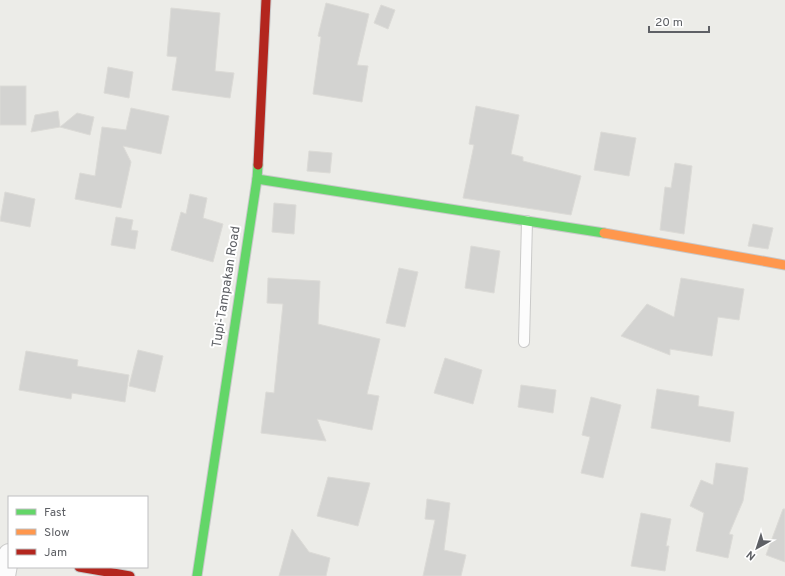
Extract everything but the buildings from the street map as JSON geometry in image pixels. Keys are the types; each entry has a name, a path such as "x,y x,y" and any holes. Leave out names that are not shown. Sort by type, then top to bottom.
{"street":[{"name":"Tupi-Tampakan Road","path":"197,576 257,179 266,0"},
{"path":"257,179 527,221 785,265"},
{"path":"5,576 8,560"},
{"path":"85,568 130,576"}],"lane":[{"path":"524,342 527,221"}],"traffic: fast":[{"path":"197,576 258,165"},
{"path":"257,179 604,233"}],"traffic: slow":[{"path":"604,233 785,265"}],"traffic: jam":[{"path":"258,165 266,0"},
{"path":"85,568 130,576"}]}
